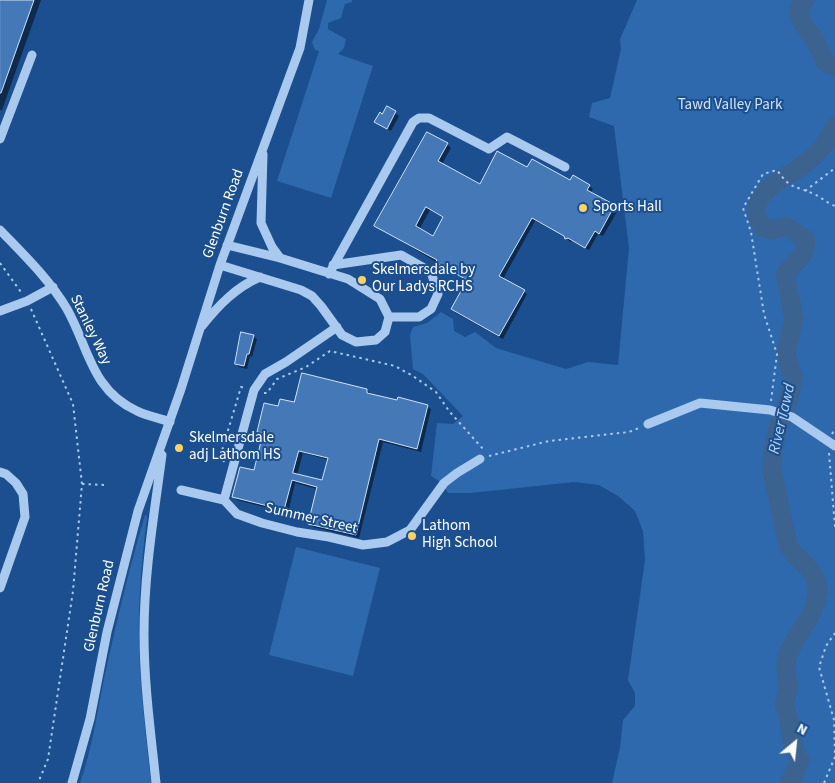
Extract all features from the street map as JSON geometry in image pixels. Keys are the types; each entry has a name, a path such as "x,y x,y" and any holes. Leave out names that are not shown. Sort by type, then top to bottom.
{"street":[{"name":"Glenburn Road","path":"72,783 90,719 107,632 138,511 170,422 220,265 300,48 310,0"},
{"path":"0,139 32,56"},
{"path":"329,274 413,122 419,118 429,118 488,149 507,137 565,167"},
{"path":"264,146 261,223 272,247 280,258"},
{"name":"Stanley Way","path":"0,230 28,258 52,287 67,310 81,338 93,370 103,386 120,402 138,412 170,422"},
{"path":"220,265 260,276 301,290 312,296 342,336 356,342 376,340 385,332 389,317 380,299 348,279 280,258 227,246"},
{"path":"334,266 401,255 431,272 438,294 431,310 419,317 389,317"},
{"path":"198,332 214,311 228,298 248,282 260,276"},
{"path":"0,311 27,301 52,287"},
{"path":"181,490 224,500 254,390 266,374 336,327"},
{"path":"648,424 700,403 770,410 792,417 832,443"},
{"name":"Glenburn Road","path":"156,783 146,688 145,590 164,438"},
{"name":"Summer Street","path":"224,500 237,514 262,523 363,545 387,542 410,530 444,483 480,459"},
{"path":"0,472 6,474 16,483 23,494 25,517 0,588"}],"path":[{"path":"805,191 835,168"},
{"path":"770,410 777,354 764,314 751,232 743,208 763,174 777,170 786,182 795,188 815,194 835,206"},
{"path":"0,264 27,301 73,404 82,484 73,591 62,666 48,759 38,783"},
{"path":"224,463 222,454 240,387 267,393 278,379 306,367 330,351 395,366 436,392 449,411 483,448 480,459 549,441 629,432 648,424"},
{"path":"832,443 835,528"},
{"path":"82,484 106,485"},
{"path":"824,783 834,757 834,720 820,667 826,646 835,633"}],"green space":[{"path":"327,0 352,0 352,2 345,4 341,18 328,23 328,29 346,39 344,48 338,54 373,66 331,198 277,181 319,51 315,50 312,42 319,29"},
{"name":"Tawd Valley Park","path":"637,0 835,0 835,783 612,783 620,748 623,720 635,706 635,693 628,680 645,560 643,531 635,511 618,496 599,485 574,482 471,493 448,493 442,483 431,476 437,423 453,424 463,416 423,374 413,369 410,335 413,327 427,323 441,312 453,319 454,331 465,337 475,332 496,348 566,369 588,362 618,365 629,248 614,126 589,117 592,103 610,98 621,49 620,39"},
{"path":"145,515 147,516 139,610 139,642 142,695 151,783 80,783 91,744 123,597"},
{"path":"296,547 380,568 353,676 269,655"}],"building":[{"path":"0,0 34,0 1,93 0,93"},
{"path":"387,106 396,111 387,129 374,122 380,112 382,114"},
{"path":"427,132 448,143 438,161 480,184 497,151 527,167 532,159 570,180 573,175 590,185 587,190 615,205 599,234 595,231 585,248 568,238 565,239 564,236 532,218 499,276 525,290 499,336 451,309 467,280 435,262 437,260 374,226","holes":["426,207 443,217 433,236 416,226"]},
{"path":"241,332 254,335 244,366 235,364"},
{"path":"302,373 367,389 367,393 397,400 398,397 428,405 417,449 379,439 356,535 308,524 317,487 292,480 284,510 232,497 240,467 254,470 263,433 257,432 264,403 278,406 280,399 294,402","holes":["299,451 328,458 322,480 293,473"]}],"waterway":[{"name":"River Tawd","path":"805,0 799,11 802,21 825,62 835,67"},
{"name":"River Tawd","path":"787,176 815,155 826,142 835,126"},
{"name":"River Tawd","path":"781,179 763,193 757,205 758,219 762,227 773,230 786,226 805,239 806,245 803,254 785,274 794,318 786,354 793,378 788,401 778,428 773,451 772,471 788,545 795,555 808,567 815,577 817,584 816,603 791,648 786,661 788,687 785,708 793,746 800,760 790,783"}],"place":[{"name":"Sports Hall","path":"583,208"},
{"name":"Skelmersdale by Our Ladys RCHS","path":"362,280"},
{"name":"Skelmersdale adj Lathom HS","path":"179,448"},
{"name":"Lathom High School","path":"412,536"}]}
